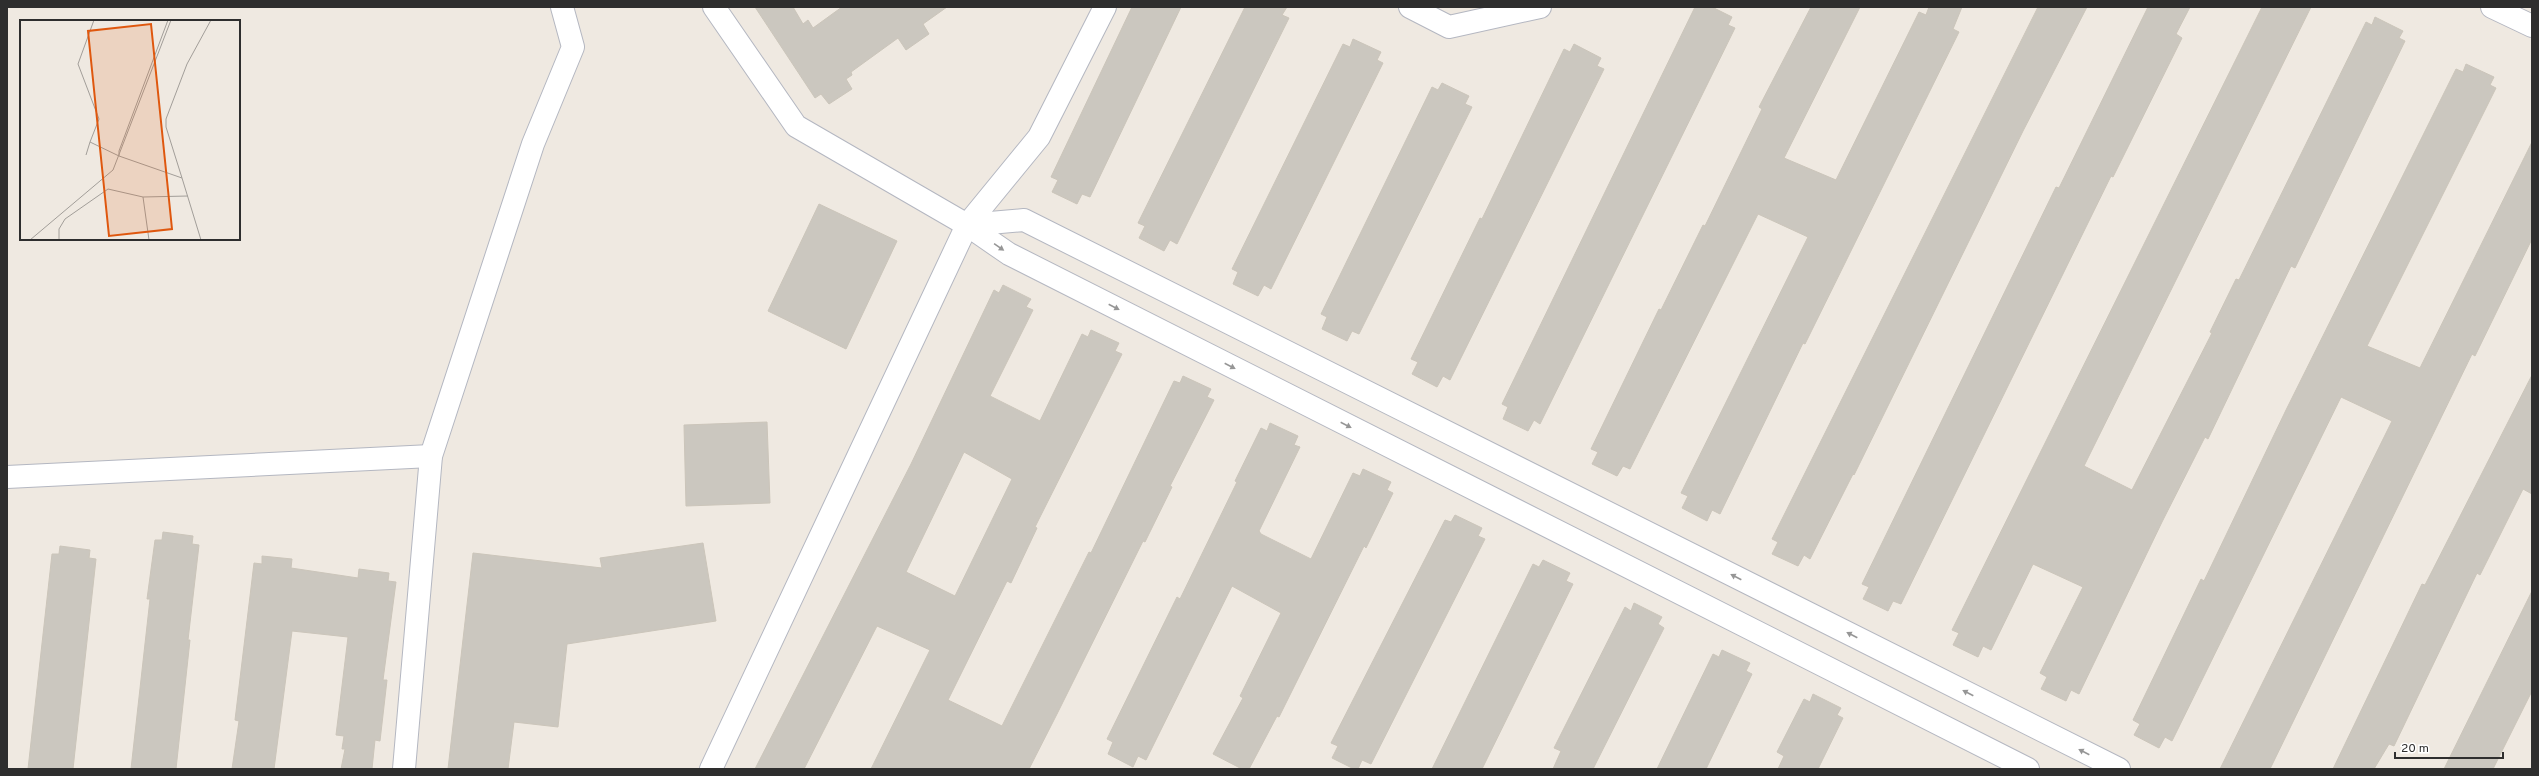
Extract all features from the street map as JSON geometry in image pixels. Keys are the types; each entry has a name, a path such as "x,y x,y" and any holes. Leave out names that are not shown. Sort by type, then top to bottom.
{"street":[{"path":"404,769 431,456 533,144 573,47 562,7"},
{"path":"714,7 796,126 967,225 1009,254 2028,769"},
{"path":"711,769 967,225 1039,137 1105,7"},
{"path":"1410,7 1449,27 1540,7"},
{"path":"2492,7 2532,26"},
{"path":"967,225 1024,220 2119,769"},
{"path":"7,477 431,456"}],"building":[{"path":"755,7 793,7 803,24 808,20 813,28 842,7 947,7 923,24 929,34 906,50 898,38 851,72 852,75 846,79 852,89 829,104 821,94 815,98"},
{"path":"1132,7 1181,7 1090,197 1082,194 1077,204 1052,192 1058,180 1051,177"},
{"path":"1245,7 1287,7 1282,15 1289,18 1177,244 1170,240 1164,251 1139,238 1145,226 1138,223"},
{"path":"1695,7 1712,7 1732,17 1728,25 1735,28 1540,424 1534,420 1528,431 1503,419 1508,407 1502,404"},
{"path":"1811,7 1860,7 1784,158 1836,180 1919,12 1926,15 1929,7 1962,7 1953,29 1959,32 1805,344 1803,343 1720,514 1712,510 1707,521 1682,508 1688,496 1681,493 1808,237 1758,214 1630,469 1623,466 1617,476 1592,464 1598,452 1591,449 1659,309 1661,310 1703,225 1705,226 1762,109 1759,107"},
{"path":"2038,7 2087,7 2023,131 1854,475 1853,474 1810,559 1804,555 1798,566 1772,554 1778,542 1772,539"},
{"path":"2148,7 2190,7 2176,34 2182,38 2113,177 2111,176 1901,604 1893,601 1888,611 1863,599 1869,587 1862,584 2056,187 2059,188"},
{"path":"2262,7 2311,7 2084,466 2132,490 2212,333 2210,332 2236,279 2239,280 2366,22 2372,25 2375,17 2403,31 2399,38 2405,41 2295,268 2291,266 2208,439 2205,437 2079,694 2071,690 2066,701 2041,689 2047,677 2040,673 2083,587 2033,564 1991,650 1983,646 1978,657 1953,645 1959,633 1952,630"},
{"path":"1353,39 1381,52 1377,60 1383,63 1271,289 1264,285 1258,296 1233,284 1238,272 1232,269 1343,44 1350,47"},
{"path":"1574,44 1601,58 1597,66 1604,69 1450,380 1443,376 1437,387 1412,374 1418,362 1411,359 1480,218 1482,219 1564,49 1570,52"},
{"path":"2466,64 2494,77 2490,85 2496,88 2367,346 2420,368 2532,142 2532,239 2475,356 2472,354 2270,769 2220,769 2392,421 2341,397 2172,741 2165,737 2159,748 2134,735 2140,724 2133,720 2201,579 2204,581 2286,410 2456,69 2463,72"},
{"path":"1442,83 1469,96 1465,104 1472,107 1359,334 1352,331 1347,341 1322,329 1327,317 1321,314 1432,87 1438,90"},
{"path":"819,204 897,241 846,349 768,311"},
{"path":"1003,285 1031,299 1026,307 1033,310 990,396 1040,421 1082,334 1088,337 1091,330 1119,343 1115,351 1122,354 1035,527 1037,528 1011,583 1007,581 948,700 1002,726 1089,552 1091,553 1174,381 1180,383 1183,376 1211,389 1207,397 1214,400 1170,486 1172,487 1145,542 1143,541 1029,769 871,769 930,650 877,626 804,769 755,769 911,464 994,290 999,293","holes":["964,452 1012,479 955,596 906,572"]},
{"path":"2532,375 2532,494 2523,489 2480,575 2477,573 2394,746 2389,744 2374,769 2333,769 2422,584 2425,585"},
{"path":"767,422 770,503 686,506 684,425"},
{"path":"1270,423 1298,436 1294,445 1300,447 1259,531 1261,534 1311,559 1353,473 1360,476 1363,469 1391,482 1387,490 1393,493 1366,548 1364,546 1279,717 1277,716 1249,769 1242,769 1213,754 1243,698 1240,696 1281,613 1232,586 1146,760 1138,756 1133,767 1108,754 1113,742 1107,739 1177,597 1180,599 1237,482 1235,481 1261,428 1267,431"},
{"path":"1455,515 1482,528 1478,536 1485,539 1371,764 1362,760 1358,769 1354,769 1332,758 1338,746 1331,743 1445,520 1451,522"},
{"path":"163,532 193,536 192,544 199,545 188,640 190,640 176,769 131,769 150,599 147,599 155,540 162,540"},
{"path":"703,543 716,621 567,644 558,727 514,722 508,769 448,769 473,553 602,568 600,558"},
{"path":"60,546 90,550 89,558 96,559 73,769 28,769 52,554 59,554"},
{"path":"262,556 292,559 291,568 358,578 359,569 389,573 388,581 396,582 383,680 387,680 380,741 375,740 372,769 341,769 345,749 342,749 344,736 336,735 348,637 292,631 274,769 232,769 239,721 235,720 254,563 262,564"},
{"path":"1543,560 1570,573 1566,581 1573,584 1482,769 1432,769 1533,564 1539,567"},
{"path":"2532,591 2532,691 2493,769 2444,769"},
{"path":"1634,603 1662,617 1658,624 1664,628 1593,769 1553,769 1561,751 1554,748 1625,607 1631,611"},
{"path":"1722,650 1750,663 1746,671 1752,674 1706,769 1657,769 1713,654 1719,657"},
{"path":"1813,694 1841,708 1837,715 1843,718 1818,769 1778,769 1784,756 1777,752 1804,699 1810,702"}]}
